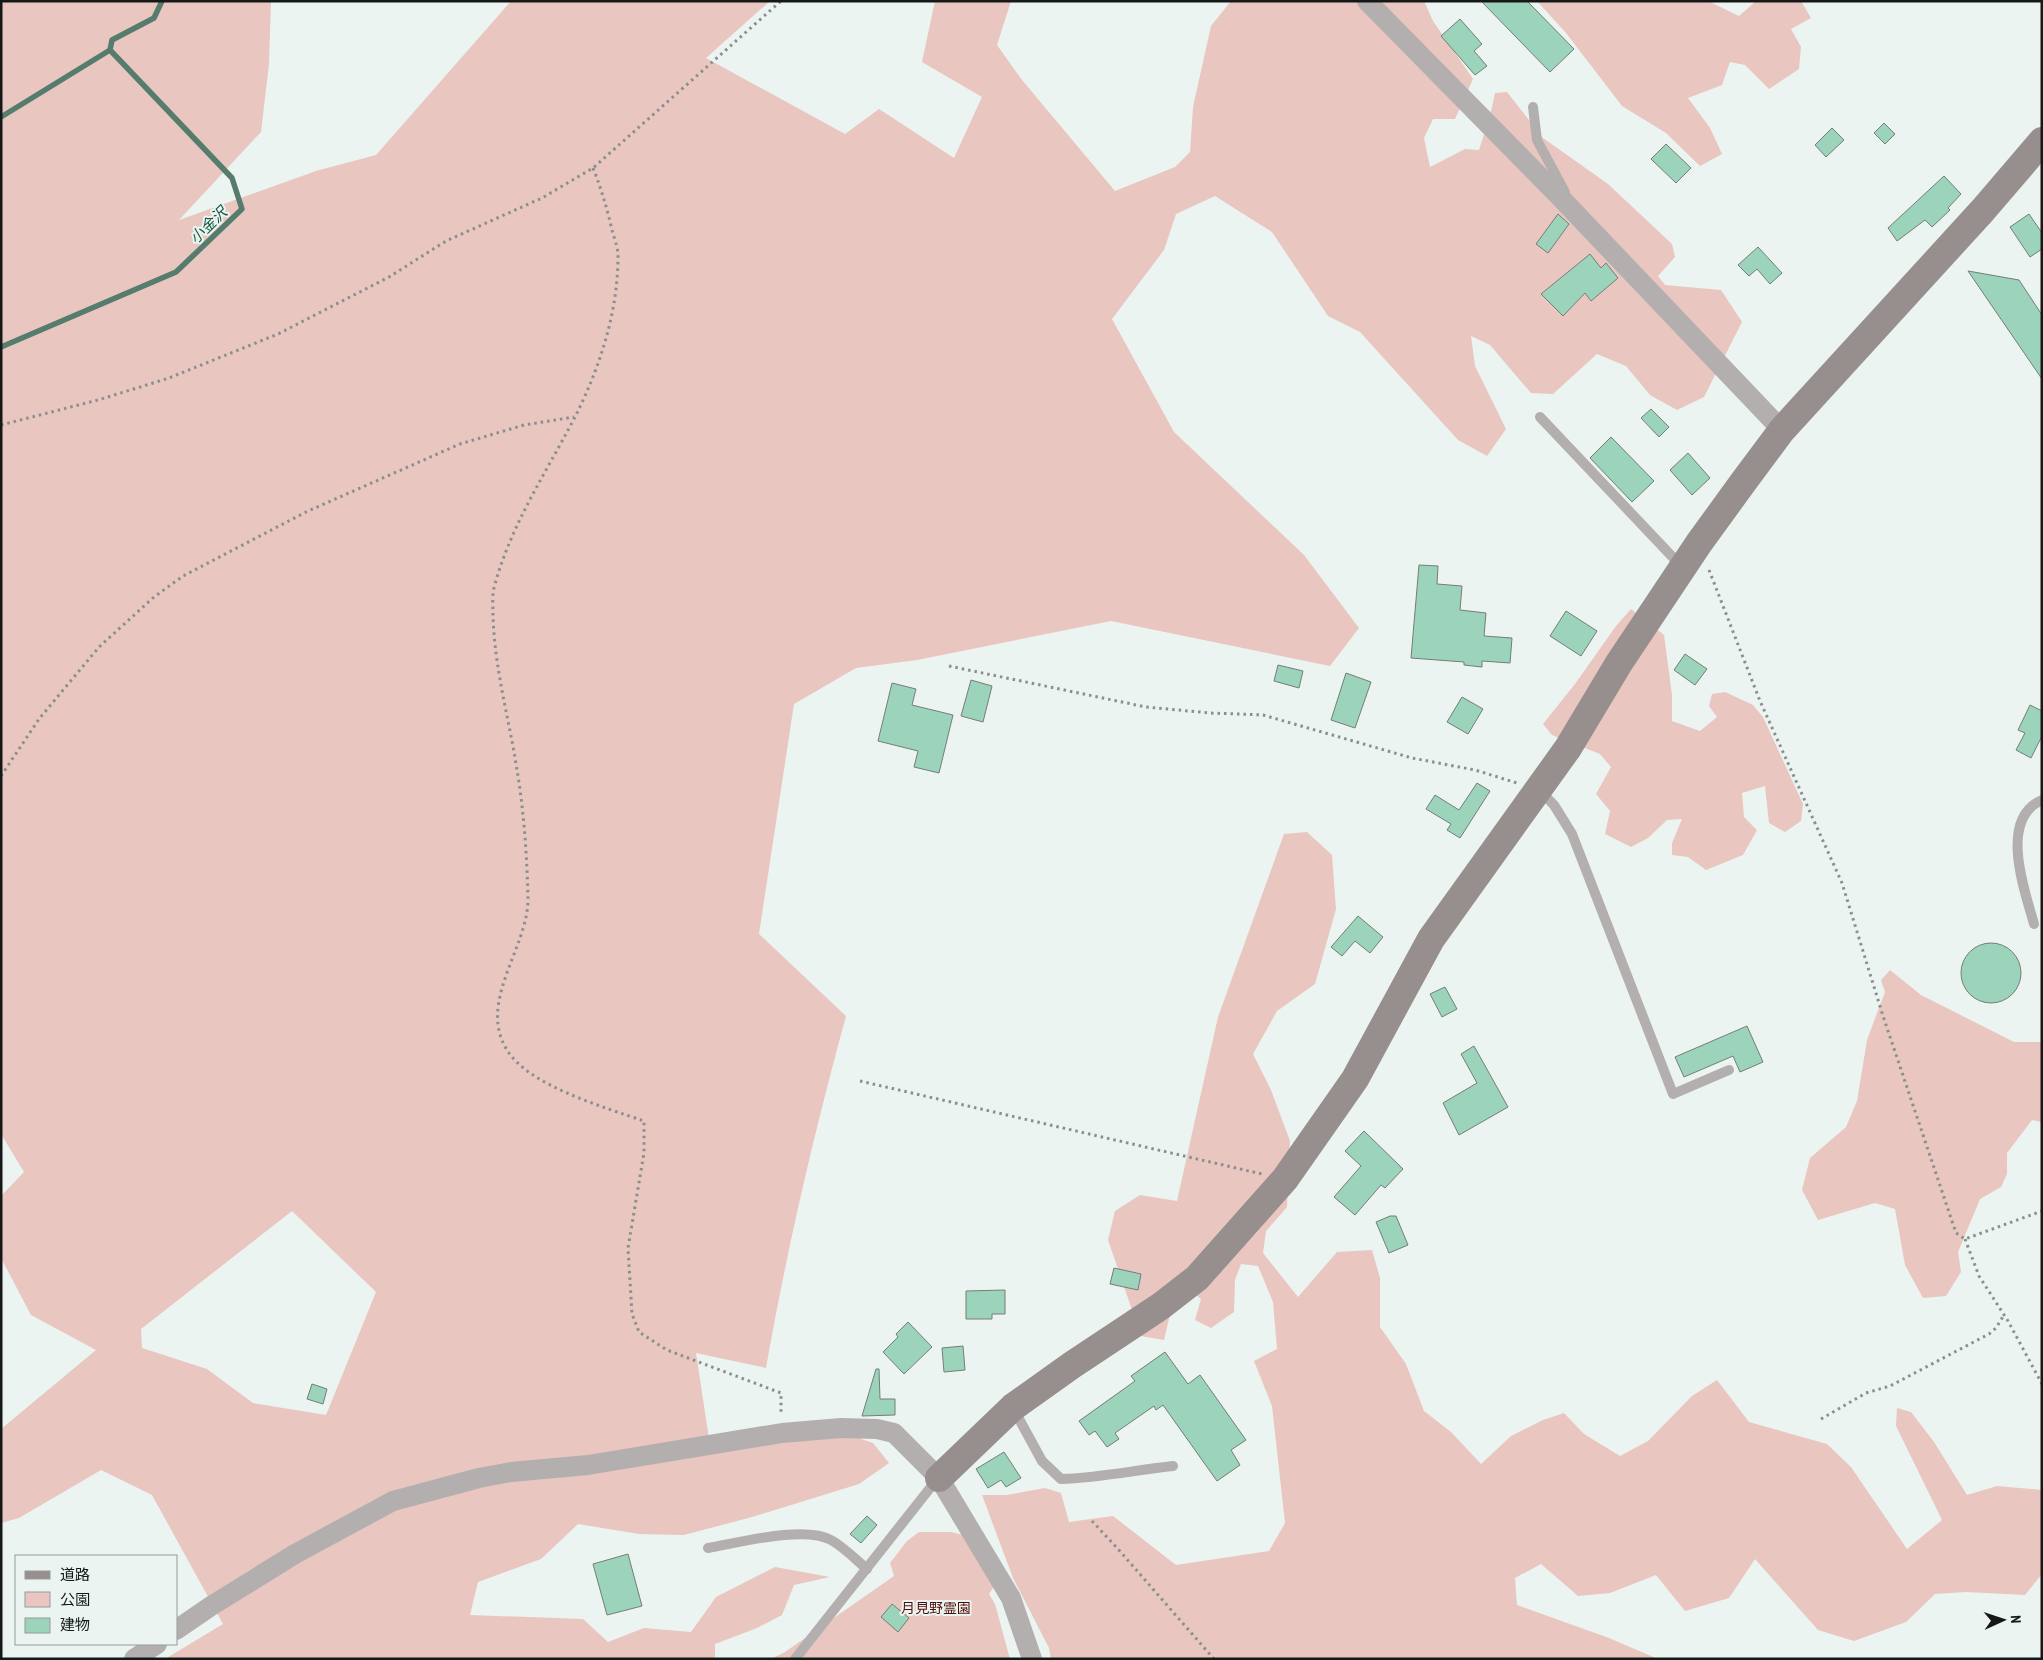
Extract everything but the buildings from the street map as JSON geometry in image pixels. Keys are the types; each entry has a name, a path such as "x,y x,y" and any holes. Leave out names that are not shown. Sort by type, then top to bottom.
{"street":[{"path":"1367,1 1576,213 1782,430"},
{"path":"939,1478 1013,1407 1161,1306 1197,1278 1285,1179 1355,1079 1431,939 1568,748 1618,663 1699,543 1782,430 1983,210 2042,141"},
{"path":"178,1629 295,1554 393,1500 479,1478 588,1465 782,1433 841,1428 877,1429 894,1433 939,1478 1011,1598 1032,1659"},
{"path":"134,1659 155,1645"}],"lane":[{"path":"1533,107 1537,140 1576,213"},
{"path":"1540,417 1683,568"},
{"path":"1538,790 1554,805 1572,834 1673,1094 1729,1070"},
{"path":"2034,924 2017,861 2020,823 2029,808 2042,800"},
{"path":"1013,1407 1042,1461 1061,1479 1088,1479 1128,1471 1174,1466"},
{"path":"795,1659 939,1478"},
{"path":"708,1548 775,1536 807,1534 830,1539 867,1569"}],"path":[{"path":"1,425 98,400 169,378 278,334 389,278 446,241 542,198 593,168 781,1"},
{"path":"593,168 604,197 618,254 613,313 598,365 574,417 506,549 493,592 494,633 518,772 524,824 528,902 521,938 508,967 498,1001 499,1032 505,1048 516,1062 549,1084 583,1099 644,1121 644,1153 628,1248 632,1314 640,1332 667,1350 781,1393 782,1433"},
{"path":"1,776 39,720 99,647 154,598 183,576 306,512 460,444 524,425 574,417"},
{"path":"1699,543 1725,616 1760,700 1842,883 1883,1016 1956,1233 1965,1239 1979,1276 2004,1315 2042,1384"},
{"path":"949,666 1146,707 1210,713 1262,715 1412,758 1475,770 1538,790"},
{"path":"860,1081 1285,1179"},
{"path":"1965,1239 2042,1211"},
{"path":"1821,1419 1866,1393 1890,1386 1989,1334 1996,1328 2004,1315"},
{"path":"1092,1521 1118,1548 1214,1659"}],"green space":[{"path":"1,1 271,1 269,64 261,132 179,220 316,171 376,155 511,1 770,1 706,58 845,134 879,109 954,158 982,97 922,62 935,1 1011,1 997,45 1022,80 1115,191 1175,167 1190,152 1193,107 1211,26 1231,1 1424,1 1433,21 1473,79 1455,119 1433,119 1424,138 1430,167 1465,149 1479,150 1495,93 1507,92 1543,138 1608,184 1672,244 1675,257 1658,276 1665,285 1721,290 1742,322 1704,397 1677,410 1650,395 1626,366 1597,354 1553,394 1531,393 1490,345 1471,336 1475,366 1506,429 1487,456 1458,440 1360,332 1328,316 1272,232 1215,196 1176,214 1164,250 1112,319 1174,432 1304,555 1359,628 1330,666 1111,621 917,660 856,668 794,704 759,934 846,1016 802,1191 766,1368 696,1353 711,1452 847,1434 873,1443 889,1463 859,1484 752,1517 684,1535 639,1534 578,1524 541,1559 478,1582 470,1615 583,1619 608,1642 644,1628 691,1632 716,1597 775,1567 830,1577 794,1585 782,1615 757,1628 715,1644 715,1659 165,1659 223,1624 152,1495 101,1470 19,1518 1,1523 1,1429 96,1350 31,1315 1,1258 1,1196 24,1172 1,1134","holes":["292,1211 376,1292 326,1415 253,1403 207,1369 142,1348 141,1329"]},
{"path":"1537,1 1708,1 1739,16 1756,1 1801,1 1811,18 1791,29 1801,47 1799,69 1769,89 1745,65 1730,62 1722,85 1688,98 1710,128 1722,154 1700,166 1666,133 1622,106 1566,33"},
{"path":"1631,609 1664,635 1672,695 1672,721 1700,731 1717,717 1709,706 1712,694 1725,692 1753,705 1763,717 1803,804 1801,821 1785,832 1769,823 1765,786 1742,793 1744,817 1757,830 1743,855 1706,870 1688,857 1672,855 1672,843 1682,819 1667,820 1648,838 1631,847 1605,834 1610,811 1596,794 1611,767 1600,754 1552,735 1543,724 1575,684 1616,626"},
{"path":"1307,832 1332,855 1336,909 1315,984 1277,1011 1253,1054 1271,1090 1290,1141 1287,1207 1266,1231 1263,1253 1298,1297 1337,1252 1372,1250 1380,1278 1380,1327 1406,1364 1424,1411 1451,1432 1481,1464 1511,1436 1543,1420 1564,1413 1584,1434 1620,1456 1648,1441 1692,1396 1717,1380 1749,1422 1827,1444 1851,1467 1907,1549 1942,1520 1896,1426 1897,1408 1911,1412 1934,1442 1967,1495 1997,1486 2042,1490 2042,1574 2025,1595 1966,1592 1935,1594 1906,1622 1854,1641 1818,1630 1755,1559 1729,1598 1685,1611 1656,1575 1610,1593 1578,1596 1541,1564 1515,1578 1517,1605 1609,1638 1658,1659 1051,1659 1049,1648 1013,1578 982,1495 1007,1495 1045,1488 1061,1493 1069,1522 1113,1516 1176,1565 1269,1551 1285,1523 1272,1406 1254,1361 1277,1349 1273,1302 1258,1266 1241,1264 1235,1280 1234,1312 1211,1328 1195,1320 1201,1299 1178,1281 1164,1340 1141,1336 1108,1240 1115,1211 1140,1195 1177,1201 1218,1017 1284,834"},
{"path":"1890,970 1921,995 2014,1042 2042,1042 2042,1122 2032,1120 2007,1153 2007,1174 2001,1187 1980,1199 1958,1252 1961,1272 1946,1296 1923,1298 1905,1265 1895,1209 1875,1203 1818,1220 1802,1190 1810,1158 1846,1127 1857,1101 1867,1040 1885,992 1881,980"},
{"name":"月見野霊園","path":"919,1532 951,1532 963,1535 995,1585 989,1594 995,1604 1010,1659 771,1659 785,1652 894,1576 890,1563 907,1541"}],"waterway":[{"name":"小金沢","path":"1,117 110,50 112,40 154,18 162,1"},
{"name":"小金沢","path":"1,347 176,272 242,209 232,178 110,50"}]}
